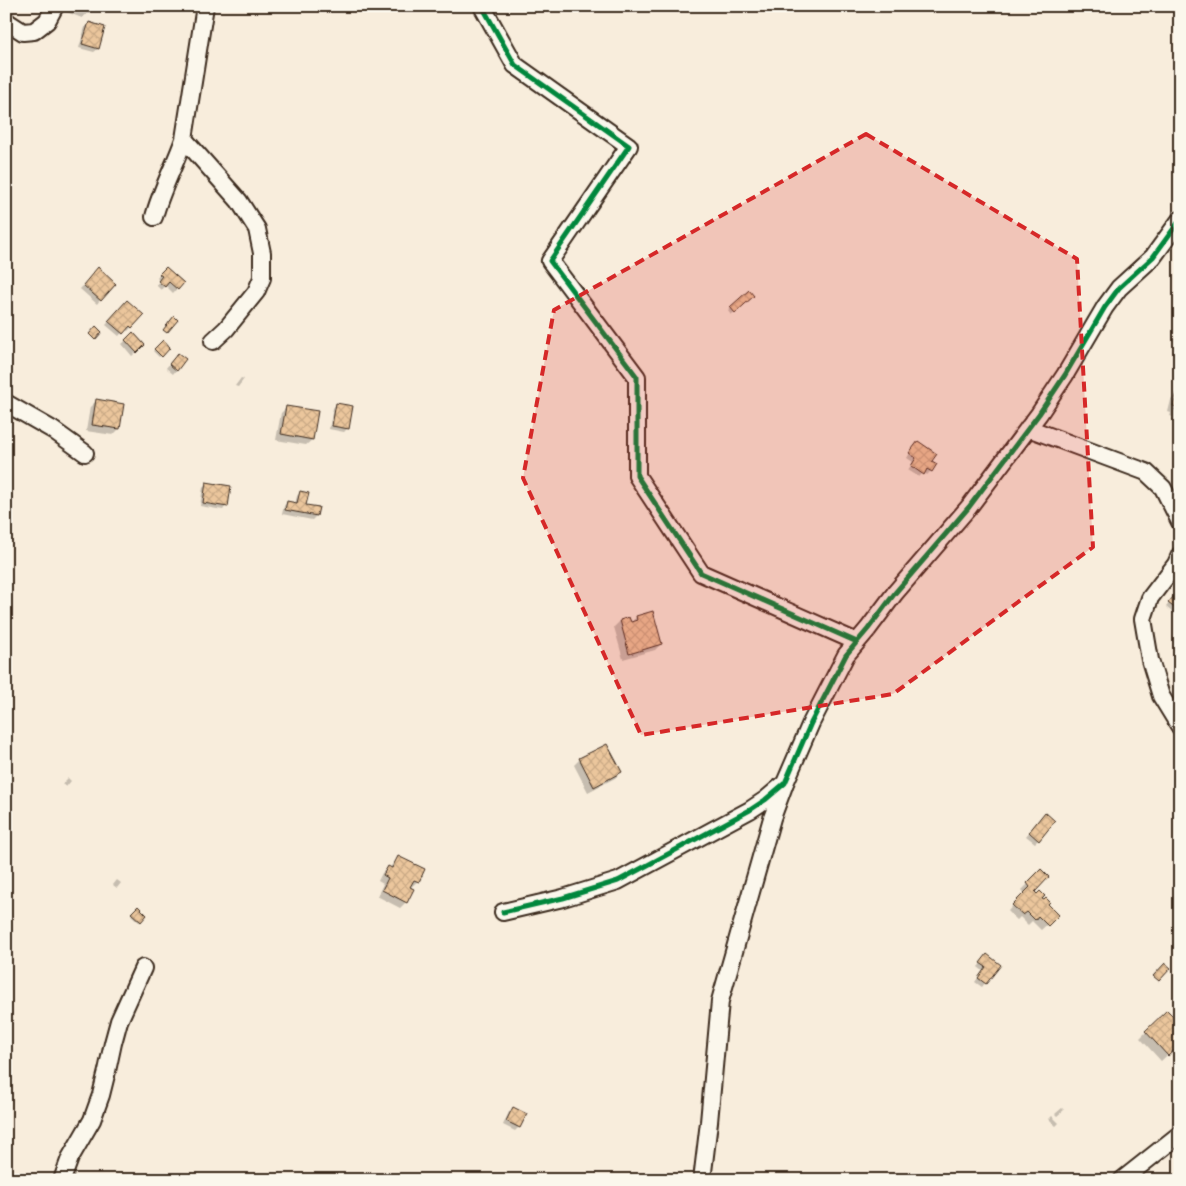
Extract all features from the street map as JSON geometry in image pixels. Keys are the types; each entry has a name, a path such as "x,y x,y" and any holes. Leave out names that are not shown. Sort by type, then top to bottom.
{"street":[{"path":"6,20 23,32 34,30 46,21 55,6"},
{"path":"154,217 158,202 184,139 205,6"},
{"path":"482,6 516,65 629,146 550,261 637,377 637,476 701,573 857,642"},
{"path":"184,139 239,201 257,229 262,253 262,278 256,292 226,329 213,341"},
{"path":"702,1180 710,1122 720,1001 772,818 811,724 846,655 895,593 968,507 1039,414 1065,375 1105,307 1119,288 1153,257 1179,225"},
{"path":"6,403 53,430 84,453"},
{"path":"1028,428 1146,472 1163,488 1180,522"},
{"path":"1180,555 1176,564 1150,598 1143,619 1150,660 1161,696 1180,727"},
{"path":"503,912 563,898 618,881 750,810 785,783"},
{"path":"62,1180 70,1158 92,1120 101,1095 119,1021 143,968"},
{"path":"1122,1180 1180,1134"}],"highlighted area":[{"path":"866,134 1077,259 1093,547 893,694 641,735 523,478 554,310"}],"building":[{"path":"72,6 92,6 89,13"},
{"path":"89,22 105,27 99,49 82,44"},
{"path":"98,267 116,284 101,301 83,285"},
{"path":"166,267 184,283 178,290 169,282 165,287 158,281 162,276 159,274"},
{"path":"749,290 754,296 735,313 730,307"},
{"path":"127,300 144,315 132,328 130,326 123,334 108,321"},
{"path":"174,316 178,320 167,333 163,330"},
{"path":"96,326 102,332 95,340 89,334"},
{"path":"133,332 145,345 137,353 125,340"},
{"path":"163,340 170,348 162,357 154,349"},
{"path":"178,353 186,359 177,371 169,364"},
{"path":"1177,393 1180,394 1180,416 1177,415 1176,407 1173,406"},
{"path":"96,399 124,404 120,429 92,425"},
{"path":"336,403 353,406 349,429 332,426"},
{"path":"286,406 318,411 313,440 281,434"},
{"path":"918,441 937,454 932,461 937,464 932,472 927,469 924,475 911,466 916,458 909,453"},
{"path":"206,482 231,486 228,507 203,503"},
{"path":"300,491 309,493 306,505 319,507 317,516 285,510 287,501 297,503"},
{"path":"1180,589 1180,612 1168,603"},
{"path":"653,611 662,644 629,654 620,620 629,617 631,622 637,620 636,616"},
{"path":"607,744 622,772 594,787 579,758"},
{"path":"1045,812 1055,821 1039,841 1029,832"},
{"path":"398,856 425,869 419,882 414,880 410,887 414,889 407,903 382,890 388,878 383,875 388,866 392,868"},
{"path":"1041,869 1049,877 1035,892 1037,894 1040,891 1045,896 1042,899 1046,898 1050,902 1048,904 1059,915 1048,926 1038,916 1035,920 1027,912 1023,915 1012,905 1030,887 1027,883"},
{"path":"138,906 147,915 141,922 131,913"},
{"path":"987,954 1001,965 986,984 978,978 986,967 980,963"},
{"path":"1165,963 1171,968 1159,981 1153,976"},
{"path":"1167,1010 1180,1023 1180,1045 1168,1056 1145,1031"},
{"path":"513,1107 527,1114 520,1128 506,1121"}],"cycle path":[{"path":"482,6 515,65 629,146 550,261 637,377 637,476 701,573 857,642"},
{"path":"503,912 563,898 618,881 750,810 785,783 811,723 846,655 895,593 969,507 1039,414 1065,375 1105,307 1119,288 1153,257 1180,220"}]}
